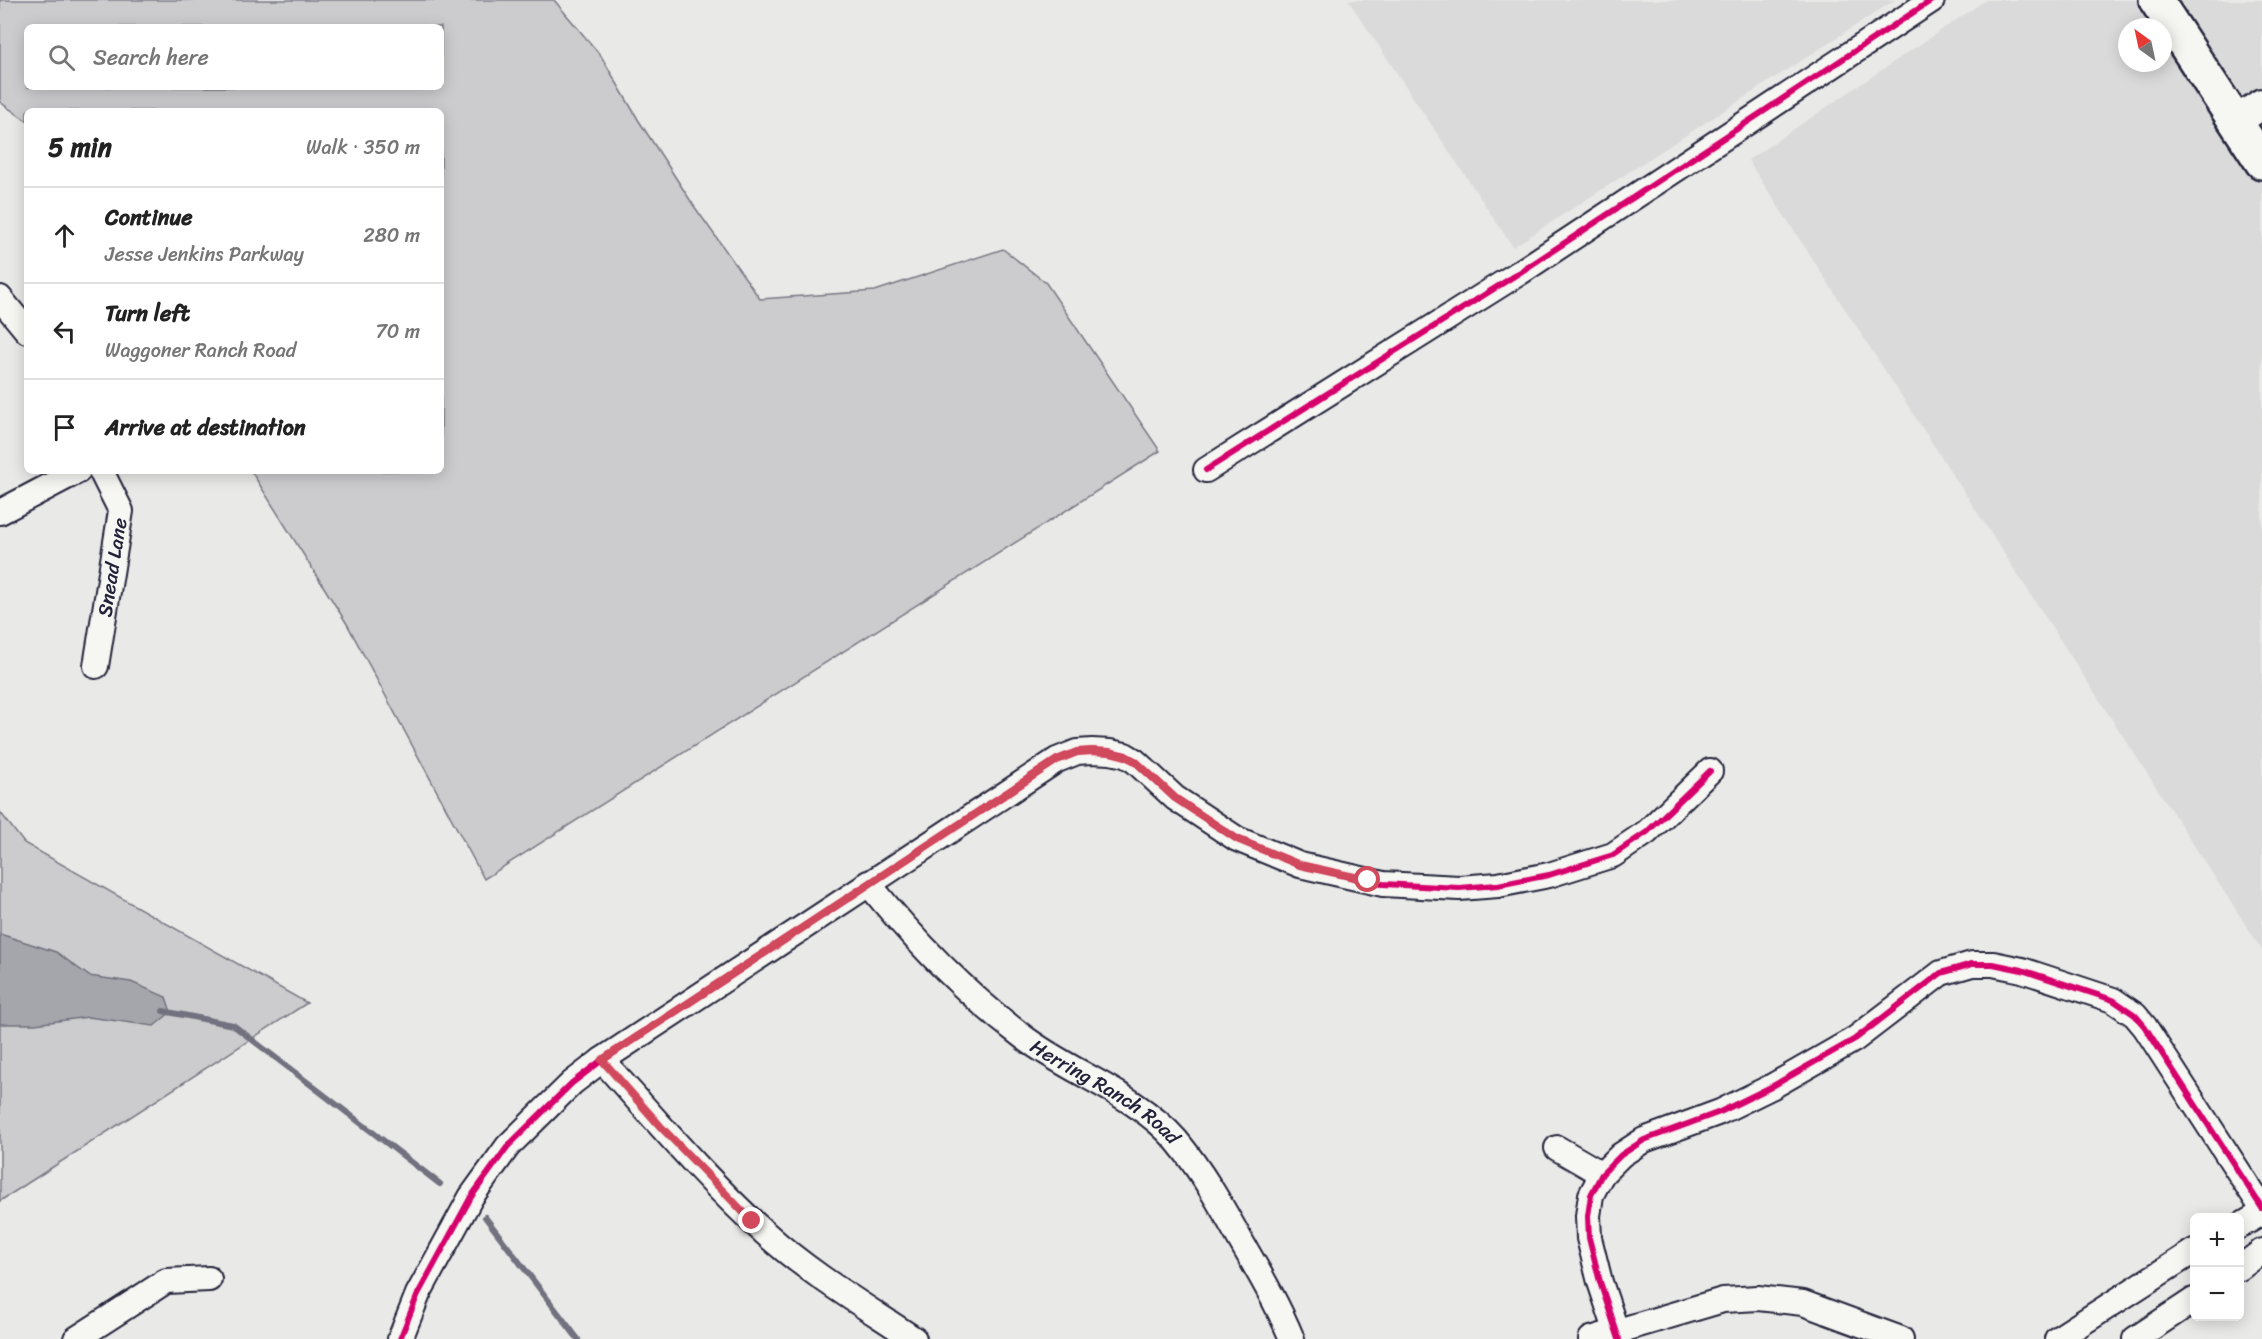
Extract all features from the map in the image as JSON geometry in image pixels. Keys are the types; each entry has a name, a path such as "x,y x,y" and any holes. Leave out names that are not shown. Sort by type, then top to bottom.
{"main road":[{"path":"2156,0 2249,113 2262,162"}],"street":[{"path":"1206,470 1519,273 1932,0"},
{"path":"0,298 24,327"},
{"path":"0,512 72,474"},
{"name":"Snead Lane","path":"96,666 122,511 103,474"},
{"path":"400,1339 418,1294 477,1188 508,1146 572,1083 602,1060 1057,760 1077,752 1110,752 1125,756 1135,761 1175,798 1237,839 1300,865 1383,884 1459,888 1498,885 1549,874 1612,855 1647,832 1710,771"},
{"name":"Herring Ranch Road","path":"868,884 894,915 942,964 1023,1037 1141,1110 1175,1139 1220,1203 1278,1306 1292,1339"},
{"path":"1618,1335 1589,1238 1588,1216 1591,1195 1602,1174 1621,1155 1644,1140 1720,1112 1771,1087 1855,1038 1941,973 1972,964 1993,964 2022,970 2099,994 2113,1000 2135,1015 2262,1209"},
{"path":"602,1060 710,1179 766,1234 815,1274 914,1339"},
{"path":"1557,1148 1602,1174"},
{"path":"2244,1224 2262,1213"},
{"path":"2241,1267 2262,1251"},
{"path":"2057,1339 2190,1254"},
{"path":"76,1339 166,1281 209,1279"},
{"path":"1591,1339 1618,1335 1723,1300 1758,1298 1803,1303 1901,1339"},
{"path":"2135,1339 2190,1303"}],"shaded area":[{"path":"0,0 554,0 601,56 639,121 694,206 760,299 875,291 1003,249 1046,283 1160,451 484,879 347,624 253,474 444,474 444,108 24,108 24,119 0,102"},
{"path":"1348,0 1895,0 1513,247"},
{"path":"1986,0 2262,0 2262,950 1748,160"},
{"path":"0,812 24,843 307,1003 0,1201"},
{"path":"0,934 56,952 89,976 131,982 166,997 171,1012 154,1026 88,1017 35,1024 0,1024"}],"waterway":[{"path":"163,1011 233,1025 440,1184"},
{"path":"485,1217 578,1339"}],"cycle path":[{"path":"1206,470 1519,273 1932,0"},
{"path":"400,1339 418,1294 471,1197 508,1146 572,1083 602,1060 1057,760 1077,752 1110,752 1125,755 1135,761 1175,798 1237,839 1300,865 1383,884 1459,888 1498,885 1549,875 1613,855 1647,832 1710,771"},
{"path":"1619,1339 1600,1282 1589,1238 1588,1216 1591,1195 1602,1174 1621,1155 1644,1140 1720,1112 1771,1087 1855,1039 1941,973 1972,964 1993,964 2022,970 2113,1000 2135,1015 2262,1208"}],"route":[{"path":"752,1221 661,1127 602,1060 1057,760 1077,752 1092,751 1125,756 1135,761 1175,798 1237,839 1300,865 1368,880"}]}
